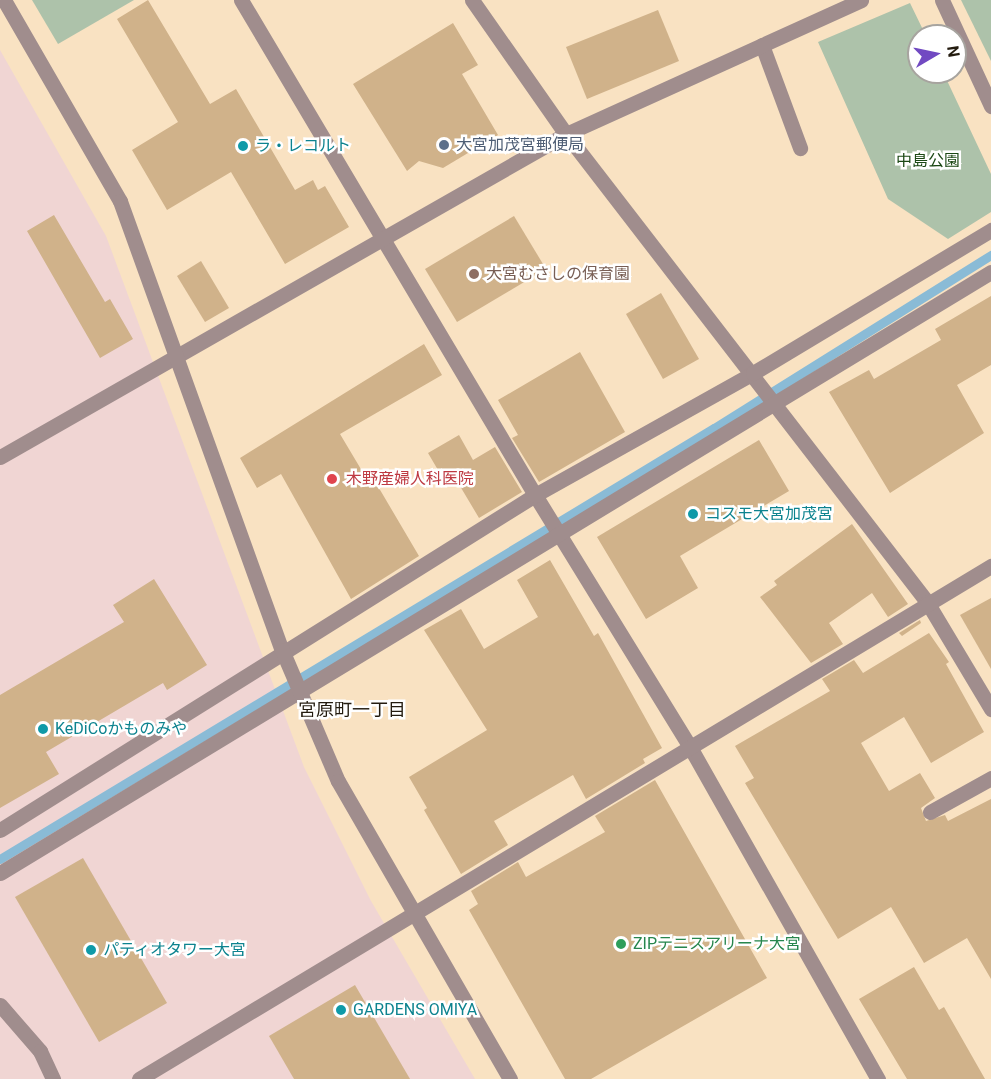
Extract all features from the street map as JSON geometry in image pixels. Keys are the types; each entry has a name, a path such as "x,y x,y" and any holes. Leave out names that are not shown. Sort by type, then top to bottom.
{"street":[{"path":"4,0 120,201 175,358 285,656 338,781 510,1079"},
{"path":"241,0 539,501 690,747 879,1079"},
{"path":"472,0 566,134 775,402 927,602 991,709"},
{"path":"0,457 385,240 566,134 861,0"},
{"path":"942,0 991,106"},
{"path":"762,45 800,148"},
{"path":"0,830 539,501 754,375 991,230"},
{"path":"0,873 991,272"},
{"path":"139,1079 414,916 927,602 991,566"},
{"path":"930,812 991,778"},
{"path":"0,1005 40,1051 53,1079"}],"shaded area":[{"path":"0,50 106,236 304,767 371,901 475,1079 0,1079"}],"green space":[{"path":"32,0 134,0 58,44"},
{"path":"961,0 991,0 991,61"},
{"name":"中島公園","path":"910,3 920,24 907,24 907,84 949,84 991,174 991,212 948,239 888,199 818,42"}],"building":[{"path":"148,0 210,104 236,89 295,190 313,180 318,190 325,186 349,227 285,264 231,172 167,210 132,150 178,122 117,19"},
{"path":"658,10 679,61 587,99 566,47"},
{"path":"453,23 478,65 462,74 498,135 443,168 419,161 407,171 353,84"},
{"path":"54,215 105,302 110,299 133,339 100,358 27,231"},
{"path":"514,216 546,269 457,322 425,269"},
{"path":"201,261 229,308 205,322 177,276"},
{"path":"661,293 699,359 663,379 626,314"},
{"path":"991,296 991,365 957,385 984,433 890,493 829,392 869,370 874,379 941,340 935,329"},
{"path":"424,344 442,375 340,434 371,486 376,483 419,556 351,599 281,474 257,488 240,458"},
{"path":"580,352 625,432 539,482 512,438 518,435 498,400"},
{"path":"459,435 473,460 495,447 522,492 479,518 454,476 445,482 428,453"},
{"name":"コスモ大宮加茂宮","path":"759,440 789,491 680,556 698,588 646,619 597,537"},
{"path":"852,524 908,604 888,617 872,593 829,623 843,644 811,663 760,597 777,585 774,581"},
{"path":"550,560 594,636 598,633 662,748 643,759 645,763 586,799 573,775 494,821 508,845 461,874 424,810 427,808 409,777 487,730 424,630 461,609 484,649 538,617 517,580"},
{"path":"154,579 207,665 167,690 163,683 46,752 59,774 0,808 0,695 124,622 113,605"},
{"path":"991,598 991,669 960,615"},
{"path":"920,620 921,623 902,636 899,633"},
{"path":"929,633 949,662 946,664 984,732 931,763 904,717 861,743 889,791 920,773 935,798 921,808 926,821 945,815 948,821 991,799 991,979 967,938 924,963 891,907 838,939 745,783 754,778 735,746 830,691 822,679 854,660 863,673"},
{"path":"655,780 767,978 591,1079 565,1079 469,910 478,904 471,891 518,862 526,877 605,832 595,816"},
{"name":"パティオタワー大宮","path":"83,858 167,1003 99,1042 15,897"},
{"path":"914,967 939,1010 944,1007 985,1079 907,1079 859,999"},
{"name":"GARDENS OMIYA","path":"355,985 410,1079 294,1079 269,1036"}],"waterway":[{"path":"0,859 714,428 991,255"}],"place":[{"name":"大宮加茂宮郵便局","path":"444,145"},
{"name":"ラ・レコルト","path":"243,146"},
{"name":"大宮むさしの保育園","path":"474,274"},
{"name":"木野産婦人科医院","path":"332,479"},
{"name":"コスモ大宮加茂宮","path":"693,514"},
{"name":"KeDiCoかものみや","path":"43,729"},
{"name":"ZIPテニスアリーナ大宮","path":"621,944"},
{"name":"パティオタワー大宮","path":"91,950"},
{"name":"GARDENS OMIYA","path":"341,1010"}],"district":[{"name":"宮原町一丁目","path":"352,710"}]}
